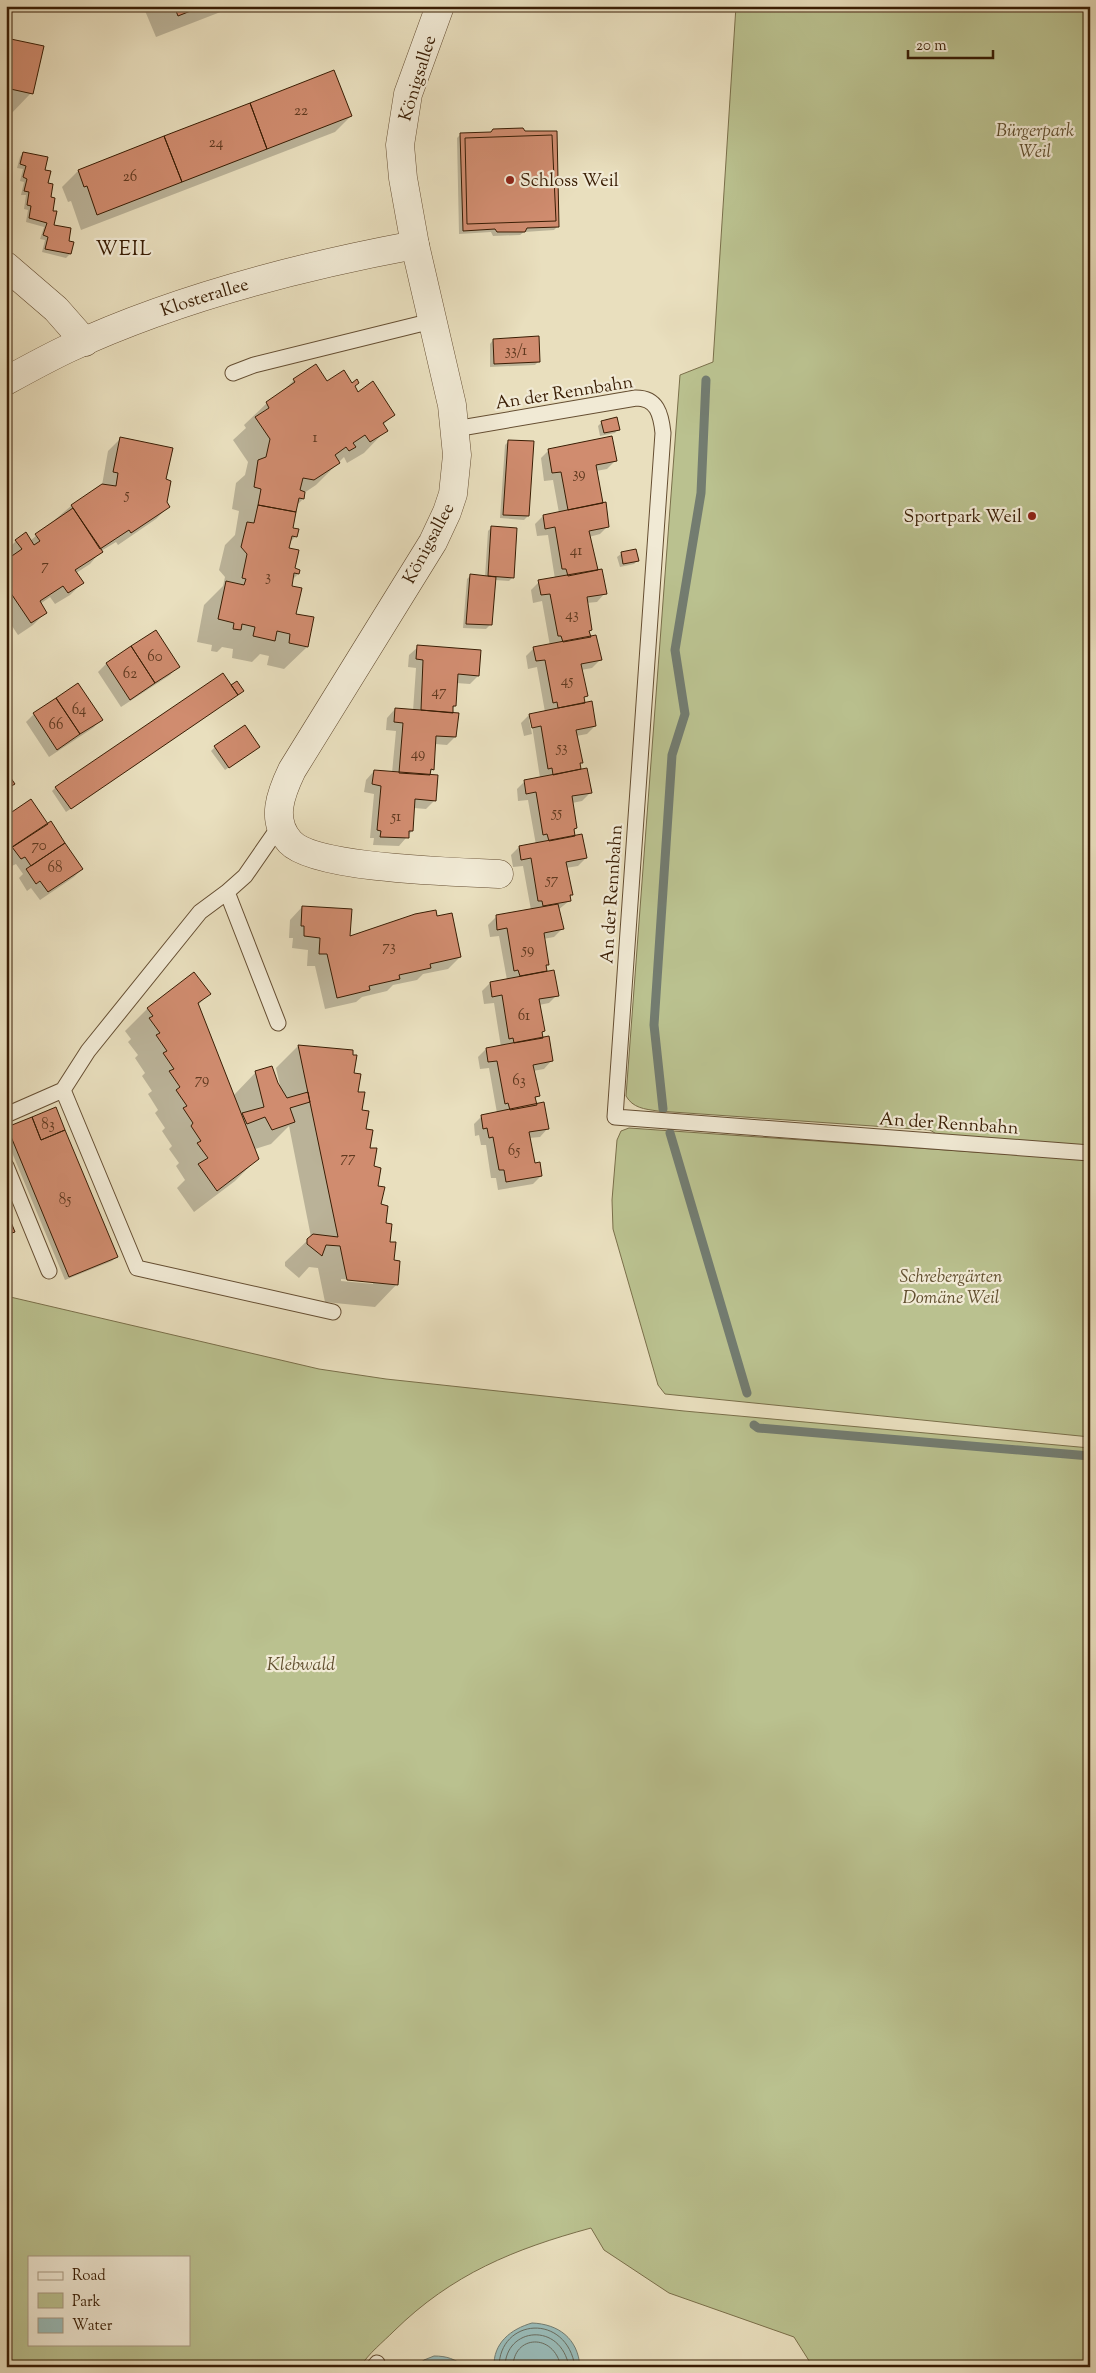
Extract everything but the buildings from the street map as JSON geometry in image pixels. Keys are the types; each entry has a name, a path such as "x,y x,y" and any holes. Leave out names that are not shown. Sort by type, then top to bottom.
{"street":[{"name":"Königsallee","path":"280,824 280,800 292,770 433,542 444,520 453,494 456,473 455,429 447,382 415,245 401,161 401,130 408,94 440,6"},
{"name":"Klosterallee","path":"6,381 84,342 225,291 304,269 415,245"},
{"path":"6,266 56,309 84,342"},
{"path":"280,824 290,842 311,853 380,867 499,874"}],"lane":[{"path":"233,372 432,320"},
{"name":"An der Rennbahn","path":"455,429 636,398 650,400 655,404 660,416 662,443 615,1117 1090,1153"},
{"path":"6,1116 63,1090 88,1051 200,912 245,876 280,824"},
{"path":"227,892 278,1023"},
{"path":"63,1090 137,1268 333,1312"},
{"path":"6,1166 49,1271"}],"green space":[{"name":"Bürgerpark Weil","path":"736,6 1090,6 1090,1147 938,1135 930,1130 658,1111 644,1109 632,1103 626,1096 680,375 713,362"},
{"name":"Schrebergärten Domäne Weil","path":"629,1128 1090,1160 1090,1437 665,1394 658,1385 613,1229 612,1200 617,1140 621,1131"},
{"name":"Klebwald","path":"6,1296 319,1369 386,1379 684,1411 1090,1448 1090,2367 813,2367 794,2337 669,2293 604,2250 591,2228 510,2255 462,2279 416,2311 376,2348 360,2367 6,2367"}],"water":[{"path":"532,2323 550,2326 565,2334 575,2348 580,2367 494,2367 494,2358 505,2338 517,2329"},
{"path":"434,2356 451,2358 465,2367 415,2367 424,2360"}],"waterway":[{"path":"663,1109 654,1025 672,755 685,714 675,650 701,493 706,380"},
{"path":"670,1133 747,1393"},
{"path":"754,1425 758,1428 1090,1456"}],"place":[{"name":"Schloss Weil","path":"510,180"},
{"name":"Sportpark Weil","path":"1032,516"}],"district":[{"name":"WEIL","path":"124,248"}]}
